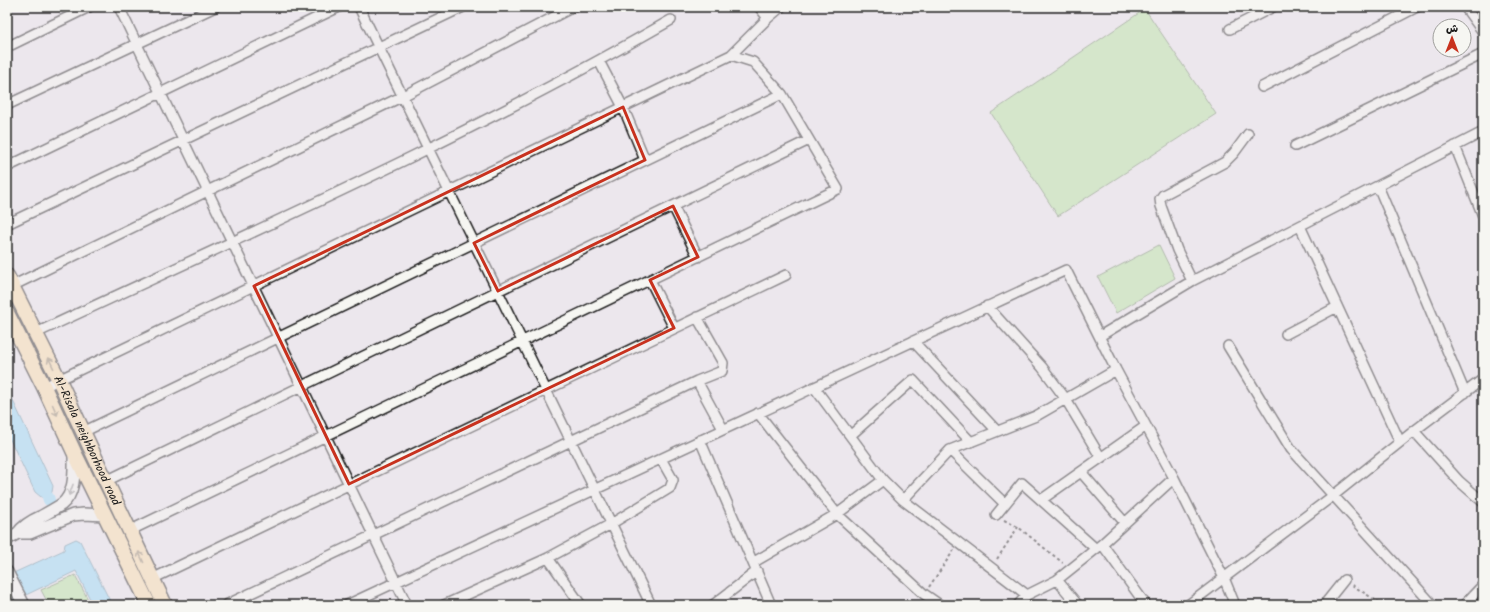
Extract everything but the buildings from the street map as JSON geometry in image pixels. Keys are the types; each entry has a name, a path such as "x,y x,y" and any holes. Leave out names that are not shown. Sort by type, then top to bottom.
{"main road":[{"name":"Al-Risala neighborhood road","path":"10,281 59,380 165,605"},
{"name":"Al-Risala neighborhood road","path":"7,313 149,605"}],"street":[{"path":"7,47 89,7"},
{"path":"120,7 407,605"},
{"path":"7,105 215,7"},
{"path":"7,167 339,7"},
{"path":"359,7 651,605"},
{"path":"7,224 463,7"},
{"path":"759,7 768,18"},
{"path":"44,387 730,54 781,7"},
{"path":"1230,29 1273,7"},
{"path":"1262,87 1417,7"},
{"path":"1465,7 1483,32"},
{"path":"10,281 208,191 403,96 570,8"},
{"path":"36,333 428,149 599,61 671,20"},
{"path":"129,531 838,189 782,94 753,62 730,54"},
{"path":"1295,146 1483,54"},
{"path":"599,61 623,107 646,160"},
{"path":"83,432 782,94"},
{"path":"1100,336 1192,281 1483,132"},
{"path":"1192,281 1177,250 1161,206 1160,199 1163,195 1230,158 1248,134"},
{"path":"106,481 809,140"},
{"path":"1456,146 1483,216"},
{"path":"1378,186 1465,393"},
{"path":"673,206 698,257"},
{"path":"1300,226 1400,442"},
{"path":"346,605 1066,270 1116,370 1174,478 1224,578 1235,605"},
{"path":"152,579 786,275"},
{"path":"650,280 674,328"},
{"path":"987,306 1042,367 1065,398 1101,458"},
{"path":"1286,334 1338,307"},
{"path":"226,605 697,381 722,371 723,363 697,317"},
{"path":"913,341 997,431"},
{"path":"1228,346 1291,449 1433,605"},
{"path":"903,500 950,450 1036,416 1116,370"},
{"path":"1188,605 1334,495 1414,431 1483,379"},
{"path":"851,435 913,380 971,442"},
{"path":"697,381 723,429"},
{"path":"814,387 883,480 903,500 1027,595"},
{"path":"758,413 837,514 924,594 940,605"},
{"path":"1041,500 1146,426"},
{"path":"1414,431 1459,481 1483,502"},
{"path":"700,440 771,605"},
{"path":"950,450 1005,504"},
{"path":"7,539 18,533 24,526 64,503 73,484 74,452"},
{"path":"448,604 548,558 611,524 670,488 673,480 661,459"},
{"path":"1081,472 1125,523"},
{"path":"1018,605 1027,595 1057,580 1099,547 1174,478"},
{"path":"713,605 755,566 837,514 883,480"},
{"path":"996,516 1022,483 1099,547 1146,605"},
{"path":"18,533 30,533 73,515 105,515"},
{"path":"548,558 581,605"},
{"path":"7,572 23,603"},
{"path":"1057,580 1078,605"},
{"path":"1324,605 1344,580"},
{"path":"1464,605 1483,585"}],"path":[{"path":"996,516 1018,527 1070,569"},
{"path":"991,567 1018,527"},
{"path":"924,594 959,543"},
{"path":"1344,580 1383,605"}],"highlighted area":[{"path":"623,107 645,160 474,243 498,291 673,206 698,257 650,280 674,328 349,484 254,286"}],"green space":[{"path":"1145,9 1216,114 1058,216 991,113"},
{"path":"1159,245 1175,278 1116,313 1098,277"},
{"path":"75,575 91,605 49,605 41,590"}],"water":[{"path":"7,388 53,486 52,492 48,497 41,497 35,492 7,433"},
{"path":"76,539 80,541 112,605 93,605 76,571 7,604 7,576 64,550 65,544"}]}
